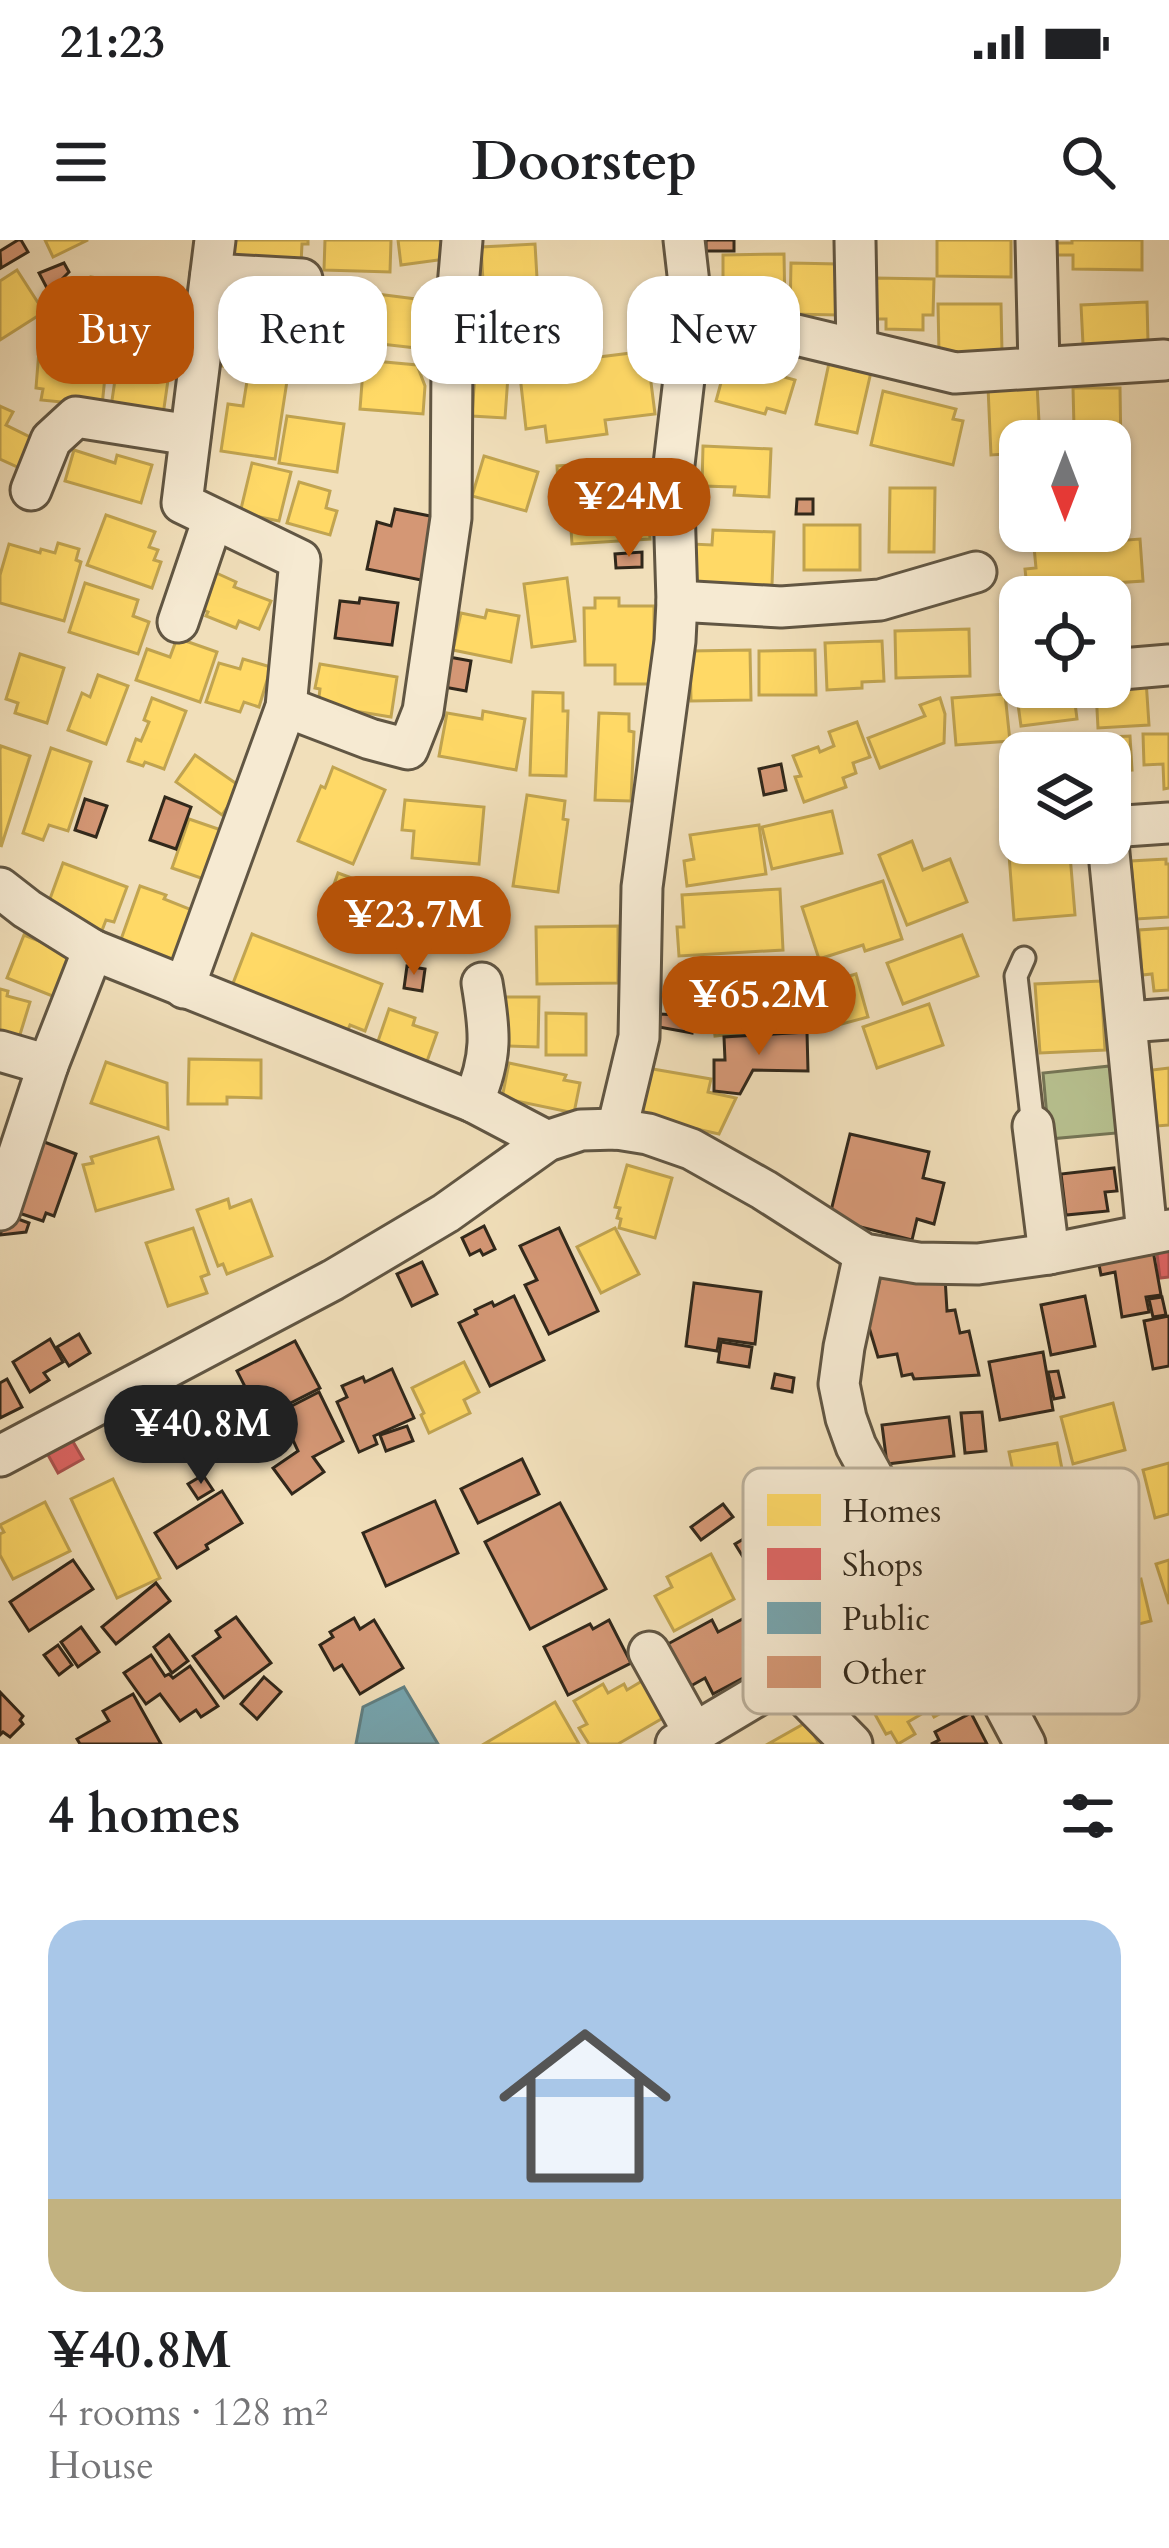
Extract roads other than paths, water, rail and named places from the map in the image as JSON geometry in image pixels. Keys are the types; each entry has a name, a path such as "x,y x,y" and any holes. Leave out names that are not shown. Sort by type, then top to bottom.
{"street":[{"path":"286,707 370,740 408,749 423,711 451,518 452,358 462,240"},
{"path":"684,240 688,276"},
{"path":"1036,240 1039,367"},
{"path":"856,242 857,349"},
{"path":"184,988 286,707 300,560 182,503 213,257 290,276"},
{"path":"800,336 955,373 1164,360"},
{"path":"617,1129 638,1036 642,887 675,640 673,473 683,384"},
{"path":"31,490 51,440 76,417 190,435"},
{"path":"178,622 213,519"},
{"path":"677,602 781,607 880,600 976,572"},
{"path":"1131,668 1169,665"},
{"path":"1131,826 1169,823"},
{"path":"0,1456 333,1280 446,1213 548,1141 581,1130 648,1134 691,1149 864,1254 918,1263 978,1264 1158,1232 1110,864"},
{"path":"0,888 93,950 473,1102 548,1141"},
{"path":"0,1210 48,1065 93,950"},
{"path":"473,1102 486,1073 490,1027 482,982"},
{"path":"1128,1022 1169,1019"},
{"path":"0,1051 48,1065"},
{"path":"1033,1126 1049,1254"},
{"path":"864,1254 839,1384 846,1418 868,1468"},
{"path":"649,1652 685,1738 743,1704"},
{"path":"822,1714 851,1744"},
{"path":"1009,1714 1025,1744"}],"lane":[{"path":"1024,958 1016,976 1033,1126"}]}
